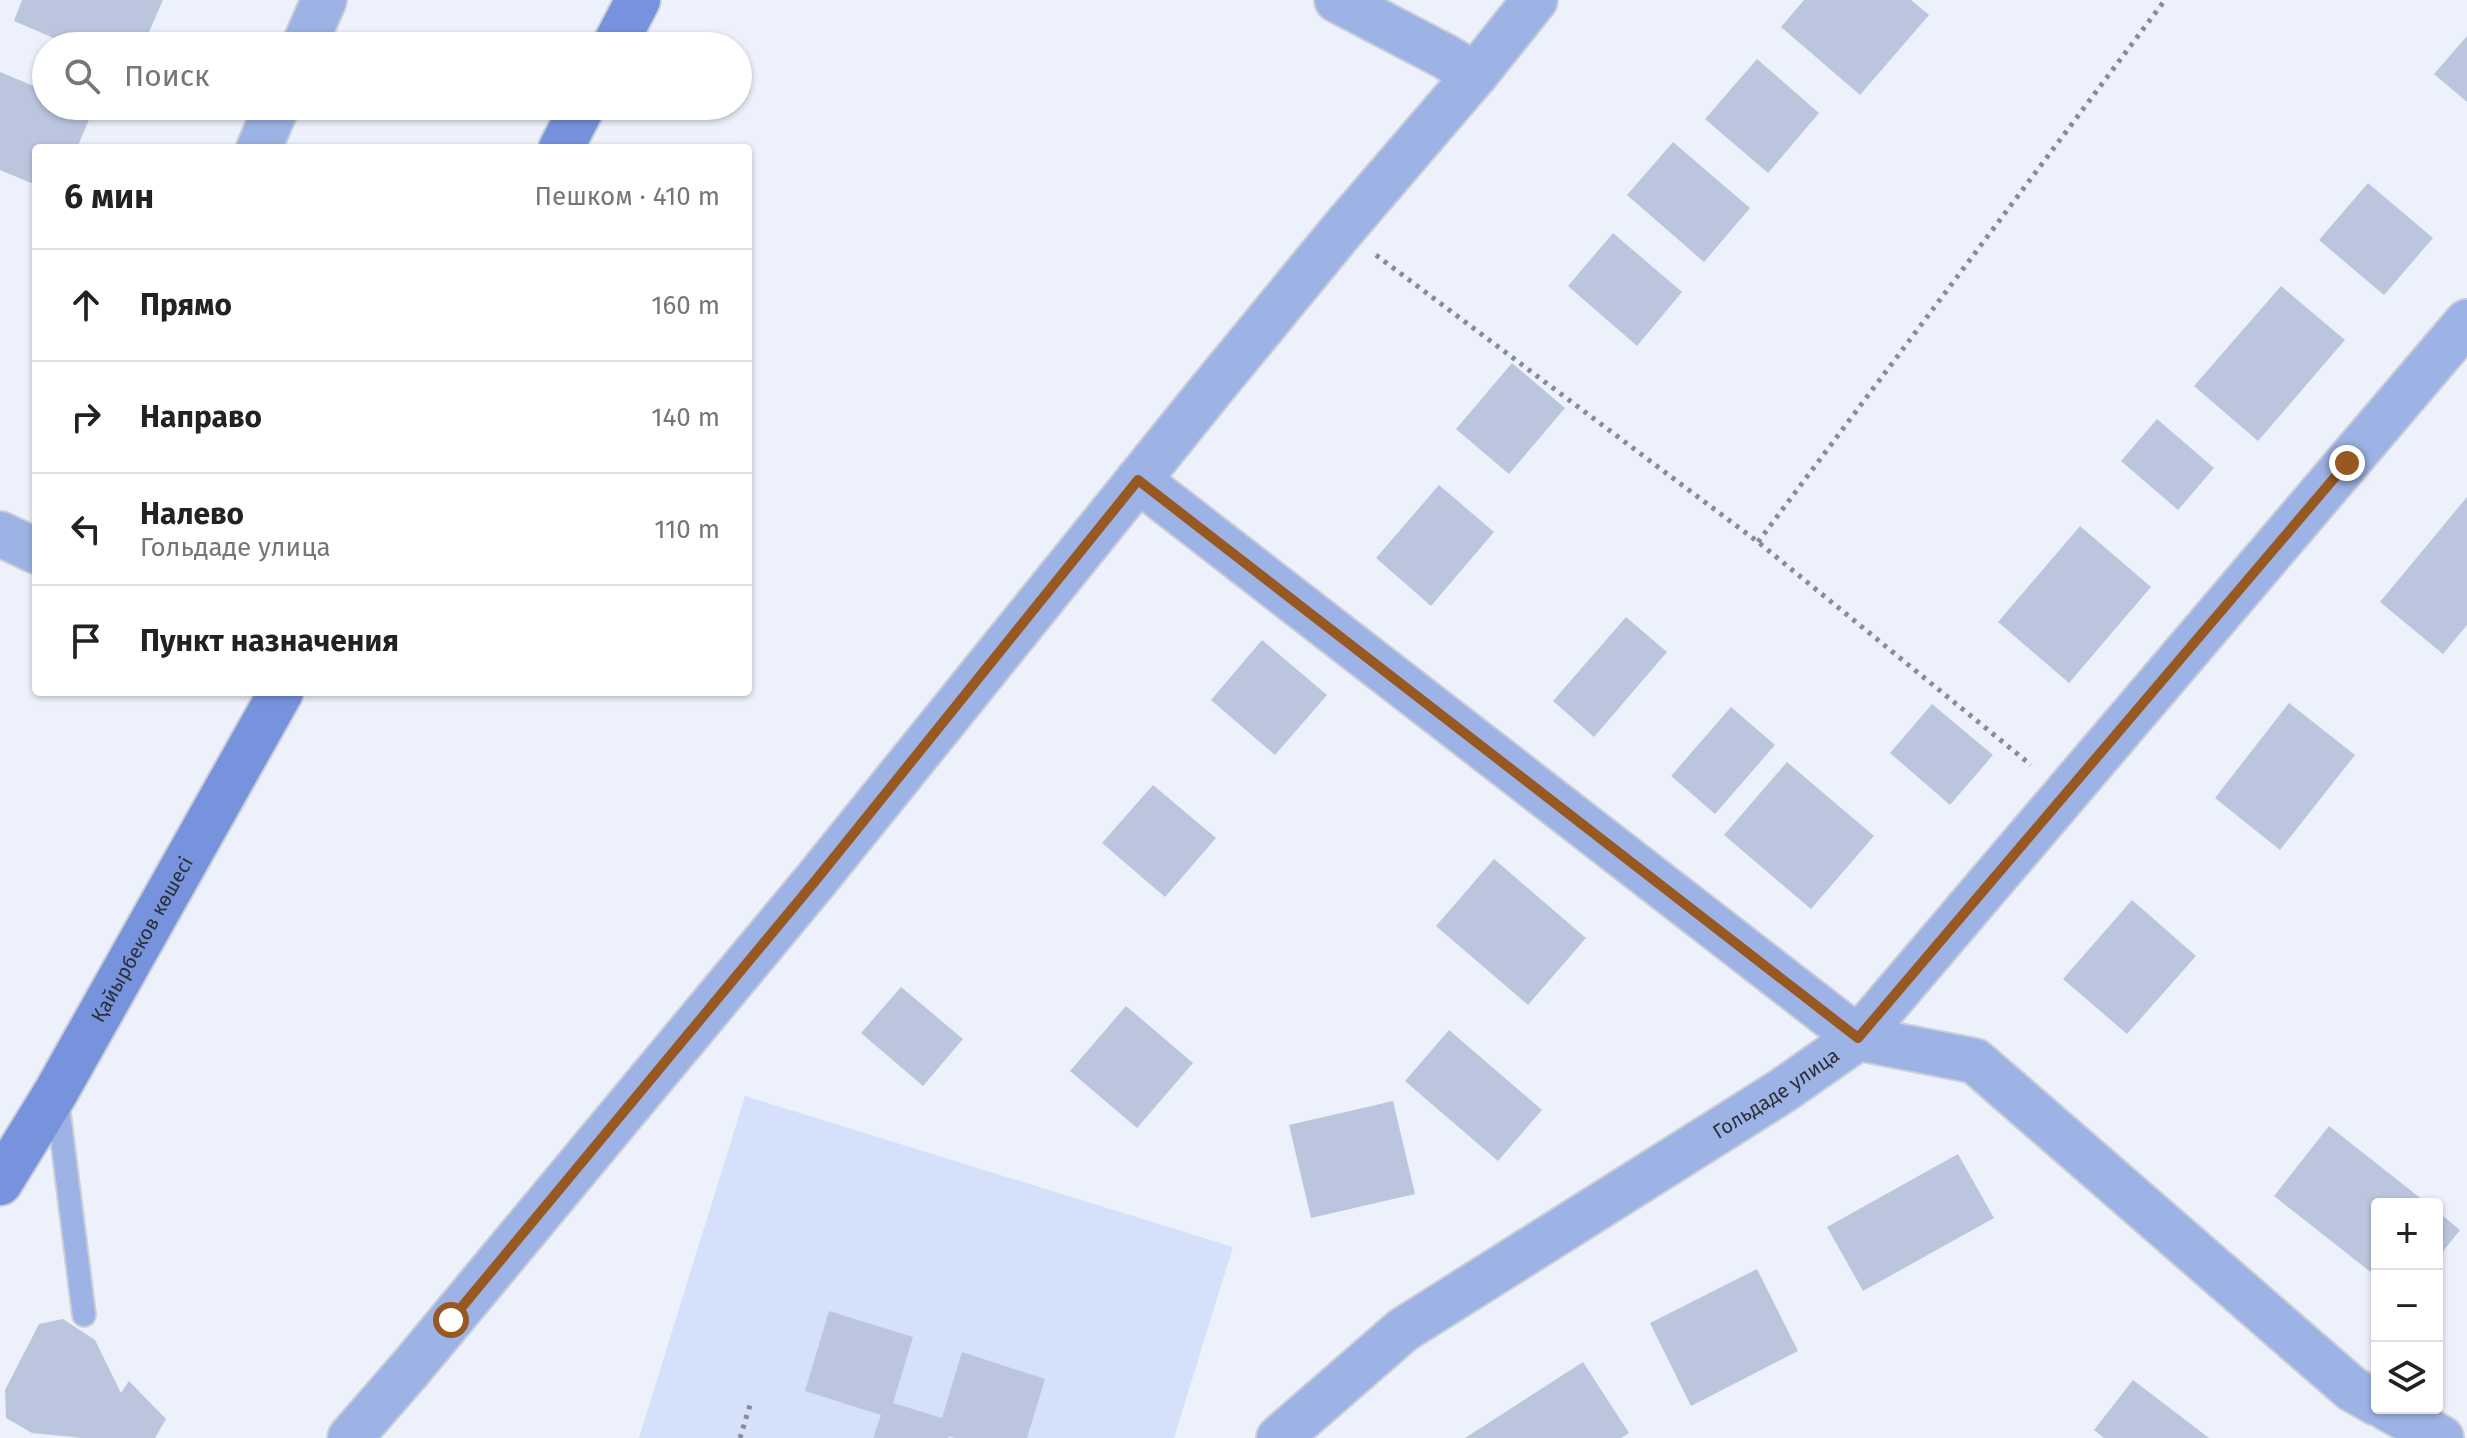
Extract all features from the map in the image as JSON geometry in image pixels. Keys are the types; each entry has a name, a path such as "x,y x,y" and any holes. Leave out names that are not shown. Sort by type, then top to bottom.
{"main road":[{"path":"621,32 638,0"},
{"path":"563,144 576,120"},
{"name":"Қайырбеков көшесі","path":"0,1183 56,1092 279,696"}],"street":[{"path":"310,32 324,0"},
{"path":"1337,0 1475,75"},
{"path":"350,1438 816,880 1343,229 1535,0"},
{"path":"261,144 271,120"},
{"name":"Гольдаде улица","path":"1279,1438 1403,1330 1782,1091 1858,1038 2467,322"},
{"path":"1138,480 1858,1038 1975,1061 2352,1389 2371,1400"},
{"path":"2398,1414 2441,1438"}],"lane":[{"path":"56,1092 84,1315"}],"path":[{"path":"1758,542 2165,0"},
{"path":"1343,229 1758,542 2066,794"},
{"path":"740,1438 750,1405"}],"shaded area":[{"path":"745,1096 1233,1247 1174,1438 639,1438"}],"building":[{"path":"22,0 163,0 149,32 40,32 14,21"},
{"path":"1804,0 1911,0 1929,15 1860,95 1781,27"},
{"path":"2467,36 2467,102 2434,74"},
{"path":"1757,59 1819,113 1768,173 1705,119"},
{"path":"0,72 32,85 32,120 89,120 79,144 32,144 32,183 0,170"},
{"path":"1673,142 1750,208 1704,262 1627,195"},
{"path":"2368,183 2433,238 2384,295 2319,240"},
{"path":"1613,233 1682,292 1637,346 1568,286"},
{"path":"2281,286 2345,340 2258,441 2194,386"},
{"path":"1512,363 1565,408 1509,474 1456,429"},
{"path":"2157,419 2214,468 2178,510 2121,461"},
{"path":"1439,485 1494,532 1431,606 1376,558"},
{"path":"2467,497 2467,625 2443,654 2380,602"},
{"path":"2080,526 2151,587 2069,683 1998,622"},
{"path":"1626,617 1667,652 1594,737 1553,701"},
{"path":"1262,640 1327,695 1275,755 1211,700"},
{"path":"2289,703 2355,755 2280,850 2215,798"},
{"path":"1932,704 1993,755 1950,805 1890,753"},
{"path":"1731,707 1775,745 1715,814 1671,776"},
{"path":"1787,762 1874,836 1811,909 1724,835"},
{"path":"1153,785 1216,838 1165,897 1102,843"},
{"path":"1494,859 1586,938 1528,1005 1436,926"},
{"path":"2132,900 2196,956 2127,1034 2063,979"},
{"path":"901,987 963,1039 923,1086 861,1033"},
{"path":"1126,1006 1193,1063 1137,1128 1070,1071"},
{"path":"1449,1030 1542,1110 1498,1161 1405,1081"},
{"path":"1393,1101 1415,1194 1311,1218 1289,1125"},
{"path":"2329,1126 2420,1198 2371,1198 2371,1272 2274,1196"},
{"path":"1958,1154 1994,1218 1863,1291 1827,1227"},
{"path":"2443,1216 2460,1230 2443,1251"},
{"path":"1757,1269 1798,1351 1691,1406 1650,1323"},
{"path":"829,1311 913,1337 893,1403 942,1418 962,1352 1045,1379 1027,1438 873,1438 881,1415 805,1391"},
{"path":"63,1319 95,1340 121,1393 129,1381 166,1419 155,1438 82,1438 32,1433 6,1418 5,1390 39,1324"},
{"path":"1583,1362 1629,1433 1621,1438 1465,1438"},
{"path":"2133,1380 2209,1438 2104,1438 2094,1430"}],"route":[{"path":"451,1320 816,880 1138,480 1858,1038 2347,463"}]}
